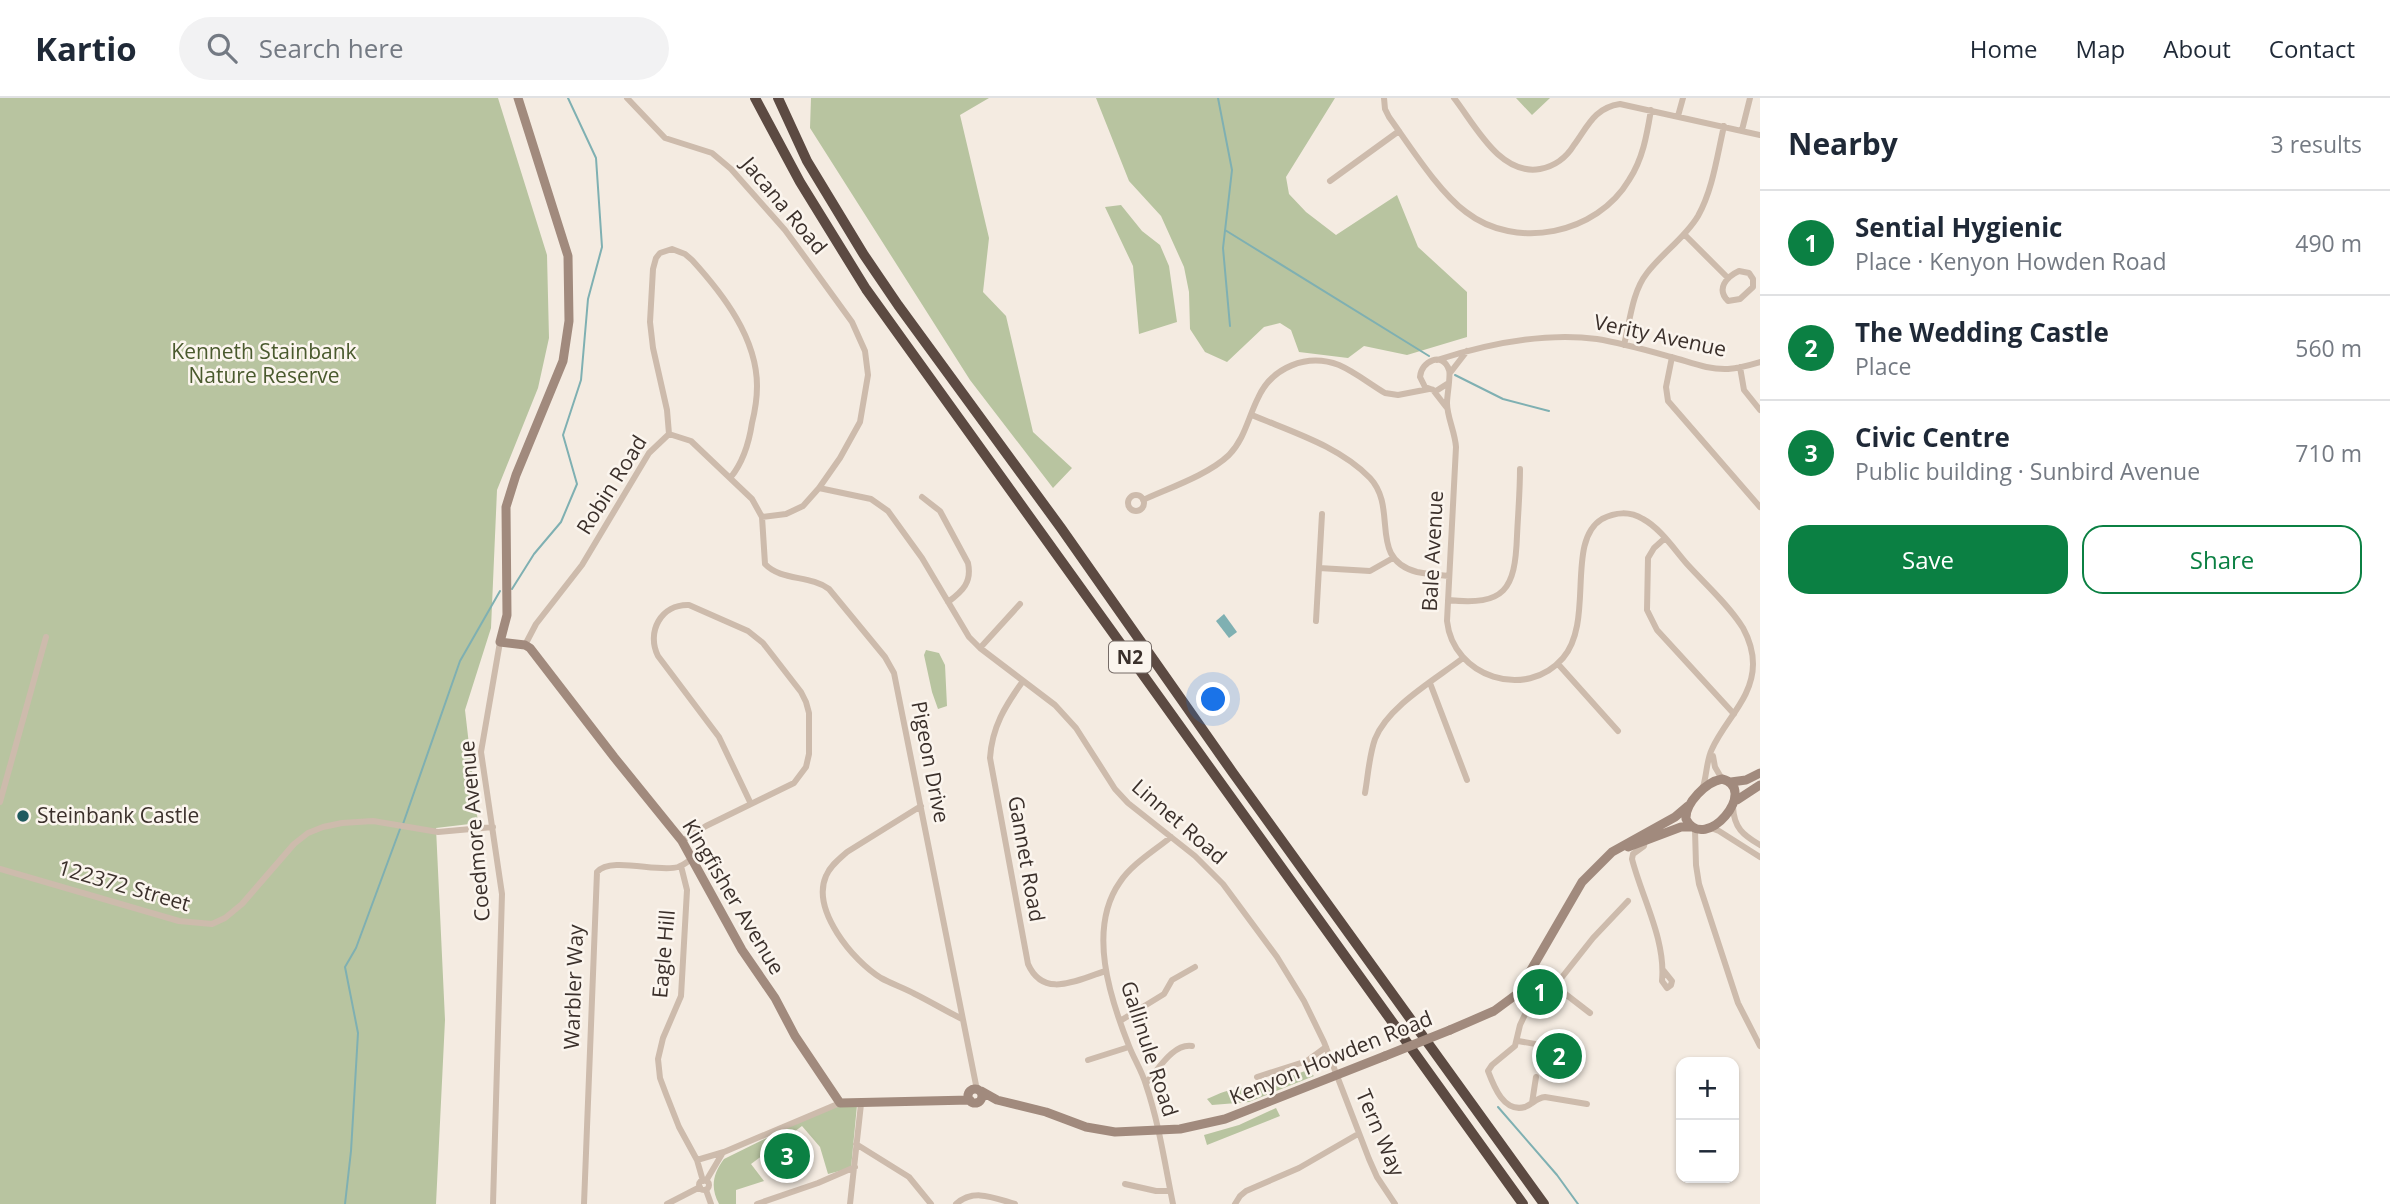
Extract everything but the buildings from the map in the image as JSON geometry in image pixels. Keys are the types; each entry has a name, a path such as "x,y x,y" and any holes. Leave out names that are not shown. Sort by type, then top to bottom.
{"highway":[{"name":"N2","path":"755,98 800,182 866,289 1523,1204"},
{"name":"N2","path":"778,98 807,161 898,305 1053,517 1233,773 1544,1204"}],"street":[{"name":"Coedmore Avenue","path":"493,1204 502,894 481,752 507,615 506,507 516,475 563,361 569,321 568,256 518,98"},
{"name":"Jacana Road","path":"627,98 665,138 712,153 731,169 785,230 860,337 868,375 860,422 819,488"},
{"path":"1384,98 1385,109 1399,131 1464,211 1490,226 1536,234 1575,226 1619,195 1637,165 1651,110"},
{"path":"1454,98 1507,163 1527,170 1550,167 1560,162 1576,144 1587,123 1603,108 1620,104 1760,135"},
{"path":"1678,116 1683,98"},
{"path":"1742,130 1750,98"},
{"path":"1624,345 1642,280 1684,234 1702,208 1724,127"},
{"path":"1330,181 1399,131"},
{"path":"1684,234 1728,278"},
{"path":"669,434 650,322 654,262 660,253 671,249 692,260 732,311 741,325 753,362 757,384 751,428 741,463 731,477"},
{"path":"1739,271 1748,272 1753,287 1740,299 1728,301 1722,292 1728,278 1739,271"},
{"name":"Verity Avenue","path":"1437,360 1491,345 1568,338 1624,345 1710,368 1740,367 1760,362"},
{"path":"1143,500 1213,468 1238,444 1257,399 1271,378 1291,365 1299,362 1329,362 1347,369 1385,393 1398,395 1440,390 1447,384 1450,373 1469,350"},
{"path":"1672,357 1666,394 1671,406 1760,507"},
{"path":"1431,390 1421,381 1423,366 1429,361 1437,360 1447,366 1450,373"},
{"path":"1740,367 1744,390 1760,410"},
{"path":"1409,393 1421,381"},
{"name":"Bale Avenue","path":"1447,384 1447,408 1456,447 1448,627 1454,644 1464,658"},
{"name":"Bale Avenue","path":"1431,390 1447,408"},
{"path":"1252,415 1340,454 1371,479 1382,497 1385,537 1393,558 1417,572 1449,576"},
{"name":"Robin Road","path":"525,645 536,624 582,565 649,453 669,434 691,441 752,499 762,517"},
{"path":"1448,600 1486,600 1501,593 1509,584 1516,561 1520,469"},
{"path":"762,517 796,510 810,500 819,488"},
{"name":"Linnet Road","path":"819,488 872,499 888,511 922,558 969,637 1055,705 1076,728 1115,789 1128,803 1195,856 1223,884 1291,978 1336,1074"},
{"path":"922,497 940,511 968,562 970,572 965,587 948,602"},
{"path":"1316,621 1322,514"},
{"path":"1365,793 1373,746 1393,712 1464,658 1483,673 1508,680 1537,676 1558,664 1568,652 1577,633 1584,547 1593,527 1610,516 1630,514 1647,521 1664,538 1739,622 1748,638 1752,654 1752,674 1748,689 1711,750 1701,792"},
{"name":"Pigeon Drive","path":"762,517 764,558 769,568 816,582 829,589 891,665 894,673 974,1077 975,1094"},
{"path":"1664,538 1648,558 1648,616 1657,630 1734,714"},
{"path":"1319,568 1370,571 1393,558"},
{"path":"980,648 1020,604"},
{"path":"682,841 780,791 801,776 809,754 809,713 801,692 756,635 689,605 671,608 652,636 653,646 719,737 751,804"},
{"path":"0,802 46,637"},
{"path":"500,642 525,645"},
{"name":"Kingfisher Avenue","path":"525,645 682,841 742,950 775,998 795,1035 839,1103"},
{"path":"1558,664 1618,732"},
{"name":"Gannet Road","path":"1023,681 999,717 993,733 990,758 1028,964 1041,981 1054,985 1106,971"},
{"path":"1430,683 1468,780"},
{"path":"1715,743 1713,762 1737,793 1736,826 1760,845"},
{"path":"1726,780 1746,780 1760,773"},
{"name":"Kenyon Howden Road","path":"975,1094 1101,1130 1157,1132 1225,1119 1450,1030 1494,1011 1517,994 1573,896 1602,862 1622,845 1664,823 1688,806 1711,783 1726,780"},
{"path":"1760,785 1700,829 1696,845 1697,876 1703,895 1738,1003 1760,1046"},
{"path":"921,806 836,861 824,884 826,908 830,922 840,937 872,971 962,1019"},
{"path":"1688,806 1686,819 1700,829 1719,831 1760,857"},
{"name":"122372 Street","path":"0,869 179,921 212,924 225,918 242,904 294,844 308,833 323,827 373,821 438,832 493,827"},
{"name":"Kenyon Howden Road","path":"1602,862 1622,849 1681,827 1700,829"},
{"name":"Gallinule Road","path":"1157,1132 1146,1083 1129,1047 1106,971 1105,920 1110,901 1129,870 1171,837"},
{"path":"1645,840 1644,846 1633,854 1632,859 1664,971"},
{"path":"681,866 693,858"},
{"name":"Warbler Way","path":"584,1204 597,872 601,867 612,866 681,866"},
{"name":"Eagle Hill","path":"681,866 687,890 681,996 663,1038 658,1059 660,1078 679,1126 697,1160 711,1204"},
{"path":"1587,1104 1545,1097 1524,1107 1513,1107 1500,1097 1488,1071 1512,1050 1518,1041 1520,1025 1530,1004 1555,986 1593,938 1628,901"},
{"path":"1120,1021 1164,994 1172,980 1195,967"},
{"path":"1555,986 1590,1013"},
{"path":"1517,994 1530,1004"},
{"path":"1518,1041 1570,1049 1581,1054"},
{"path":"1146,1083 1177,1049 1184,1045 1192,1046"},
{"path":"1088,1060 1129,1047"},
{"path":"1257,1077 1307,1061 1326,1048"},
{"name":"Tern Way","path":"1336,1074 1377,1177 1395,1204"},
{"path":"1532,1103 1536,1077"},
{"path":"697,1160 724,1152 839,1103 957,1100 975,1094"},
{"path":"850,1204 861,1104"},
{"path":"1157,1132 1173,1204"},
{"path":"1235,1204 1246,1191 1299,1168 1358,1133"},
{"path":"856,1144 909,1177 931,1204"},
{"path":"667,1204 704,1185 724,1152"},
{"path":"757,1204 855,1167"},
{"path":"1125,1184 1156,1191 1170,1191"},
{"path":"956,1204 972,1194 1015,1204"}],"green space":[{"name":"Kenneth Stainbank Nature Reserve","path":"0,98 498,98 547,255 549,338 538,388 497,490 491,628 465,710 478,823 436,828 445,1020 436,1204 0,1204"},
{"path":"811,98 989,98 960,115 989,238 983,292 1006,316 1033,432 1072,468 1053,488 970,380 810,128"},
{"path":"1096,98 1335,98 1286,177 1289,194 1306,212 1336,235 1397,195 1418,247 1467,292 1467,337 1407,355 1364,346 1348,358 1299,352 1291,330 1280,323 1264,327 1227,362 1205,352 1190,329 1189,292 1184,267 1161,216 1129,181"},
{"path":"1516,98 1550,98 1532,115"},
{"path":"1121,205 1142,231 1160,245 1169,266 1177,322 1139,334 1133,266 1105,207"},
{"path":"926,650 939,653 945,665 947,706 938,709 924,655"},
{"path":"1308,1070 1314,1076 1249,1102 1212,1105 1207,1099 1235,1089 1253,1089"},
{"path":"836,1104 857,1105 851,1168 828,1174 820,1147 802,1126 751,1164 764,1181 736,1190 736,1204 719,1204 714,1192 714,1181 724,1159"},
{"path":"1276,1108 1280,1116 1207,1145 1204,1135 1239,1125"}],"water":[{"path":"1224,614 1237,632 1229,638 1216,621"}],"waterway":[{"path":"512,589 534,554 561,522 577,484 563,435 581,380 588,299 602,247 596,158 568,98"},
{"path":"1218,98 1232,170 1223,248 1230,326"},
{"path":"1225,230 1429,356"},
{"path":"1455,375 1503,399 1549,411"},
{"path":"403,824 460,661 500,591"},
{"path":"345,1204 358,1033 345,967 356,948 400,829"},
{"path":"1498,1107 1557,1175 1578,1204"}],"place":[{"name":"Steinbank Castle","path":"23,816"},
{"name":"Sential Hygienic","path":"1540,992"},
{"name":"The Wedding Castle","path":"1559,1056"},
{"name":"Civic Centre","path":"787,1156"}]}
